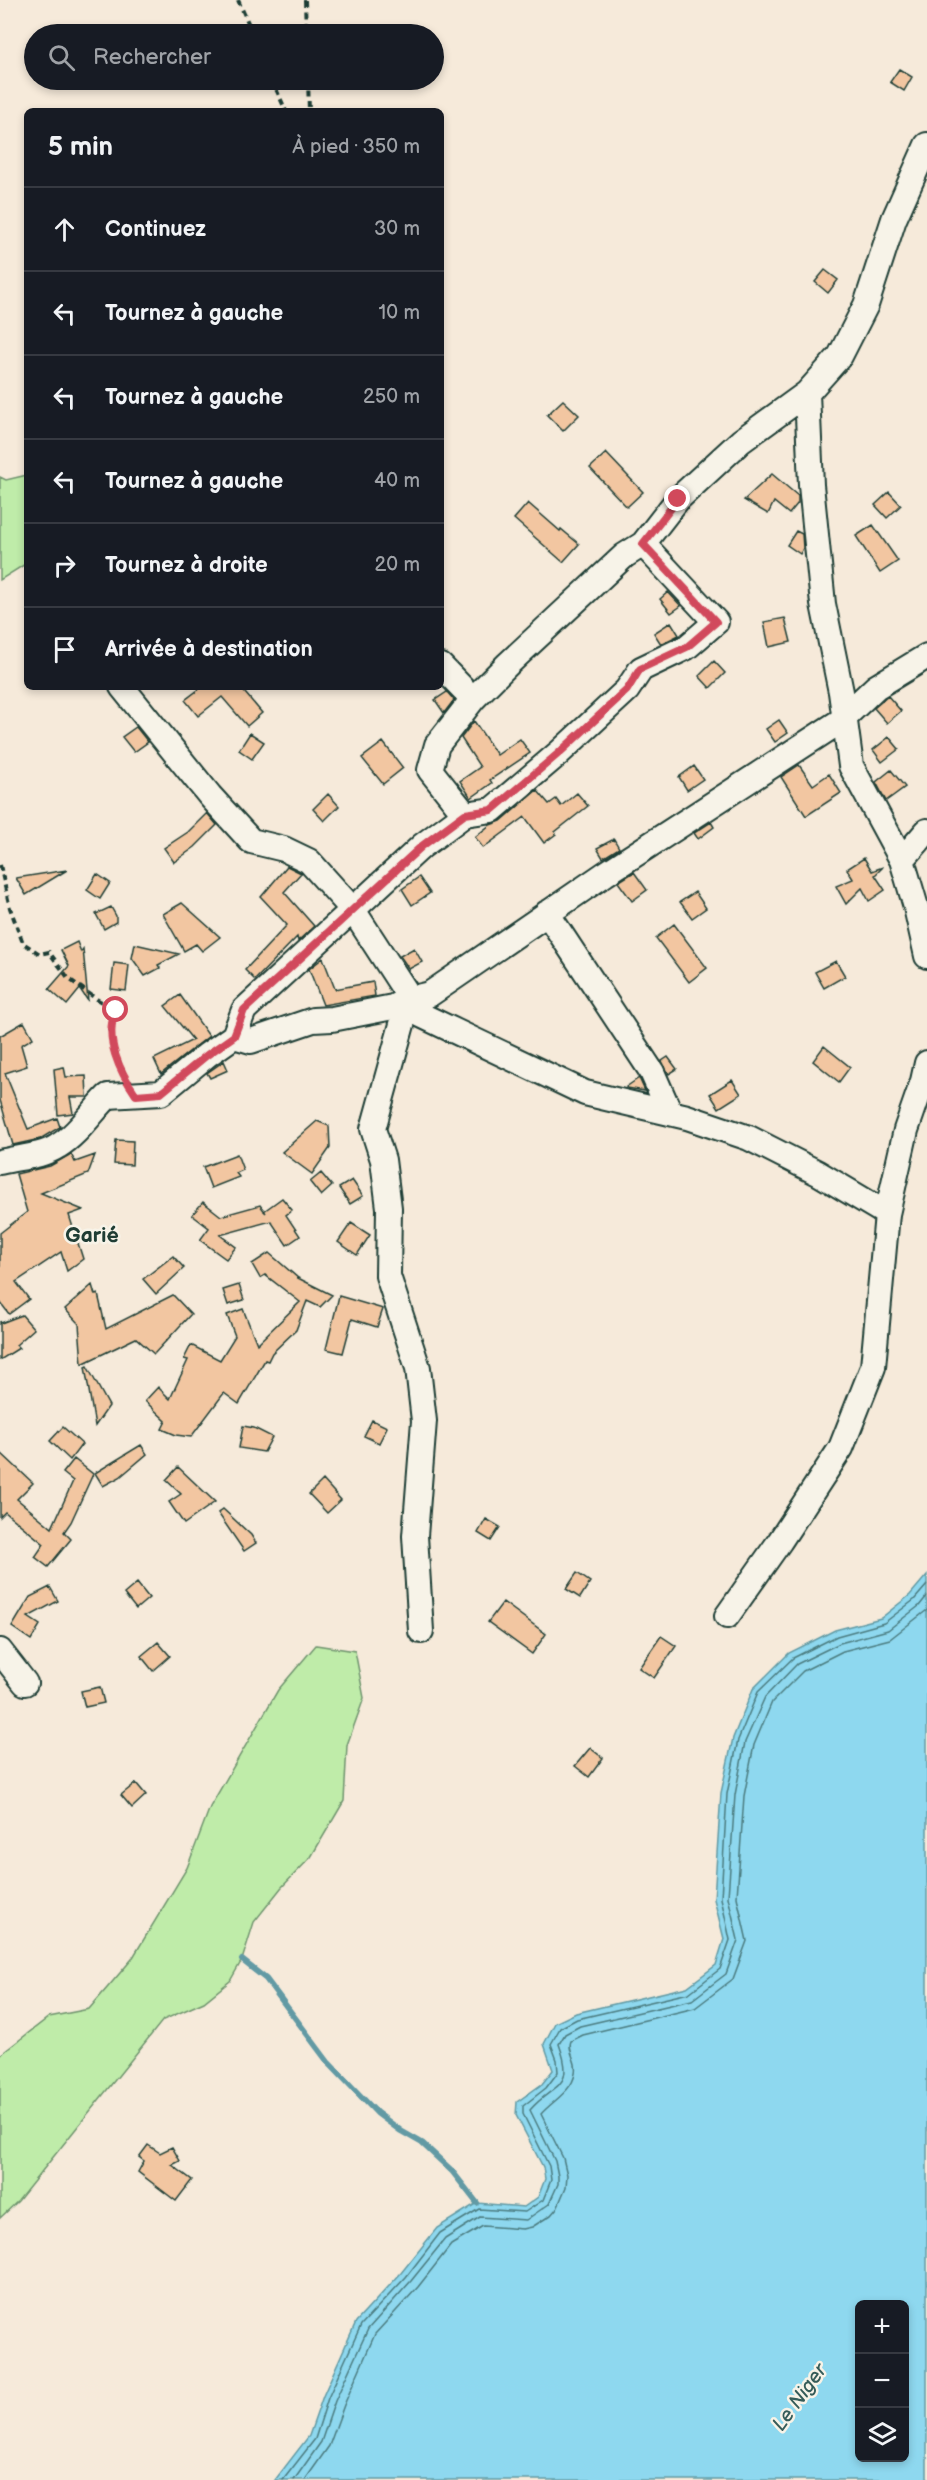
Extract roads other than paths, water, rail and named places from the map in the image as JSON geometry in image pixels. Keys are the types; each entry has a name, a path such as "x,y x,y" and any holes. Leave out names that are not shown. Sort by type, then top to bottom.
{"street":[{"path":"465,814 430,770 437,745 474,699 624,556 643,544 678,499 741,441 807,393 840,356 866,305 894,219 927,145"},
{"path":"807,393 812,485 823,604 851,766 902,860 927,956"},
{"path":"0,1162 25,1156 36,1156 59,1146 108,1096 161,1093 234,1036 244,1010 422,846 465,814 492,810 559,753 627,690 640,669 687,647 716,622 643,544"},
{"path":"234,1036 251,1041 313,1020 332,1019 393,1007 409,999 430,994 844,717 876,687 927,656"},
{"path":"444,669 474,699"},
{"path":"124,690 210,796 251,841 284,849 309,861 353,910 420,1015 551,1079 585,1093 670,1113 749,1138 818,1173 886,1214"},
{"path":"902,860 927,831"},
{"path":"547,914 652,1072 670,1113"},
{"path":"409,999 373,1129 383,1160 389,1208 388,1275 418,1368 424,1421 415,1536 421,1630"},
{"path":"727,1616 841,1448 873,1367 886,1214 906,1130 927,1063"},
{"path":"0,1651 25,1683"}],"water":[{"name":"Le Niger","path":"927,1575 927,2480 275,2480 309,2436 323,2396 356,2322 401,2273 437,2228 477,2203 524,2207 538,2197 545,2179 543,2167 516,2115 517,2102 542,2084 553,2070 544,2044 555,2023 576,2013 687,1987 716,1965 724,1939 714,1899 721,1793 733,1738 753,1689 789,1653 835,1630 881,1618 910,1595"}],"waterway":[{"path":"242,1960 266,1979 328,2062 377,2113 422,2143 452,2171 477,2203"}],"district":[{"name":"Garié","path":"92,1235"}]}
